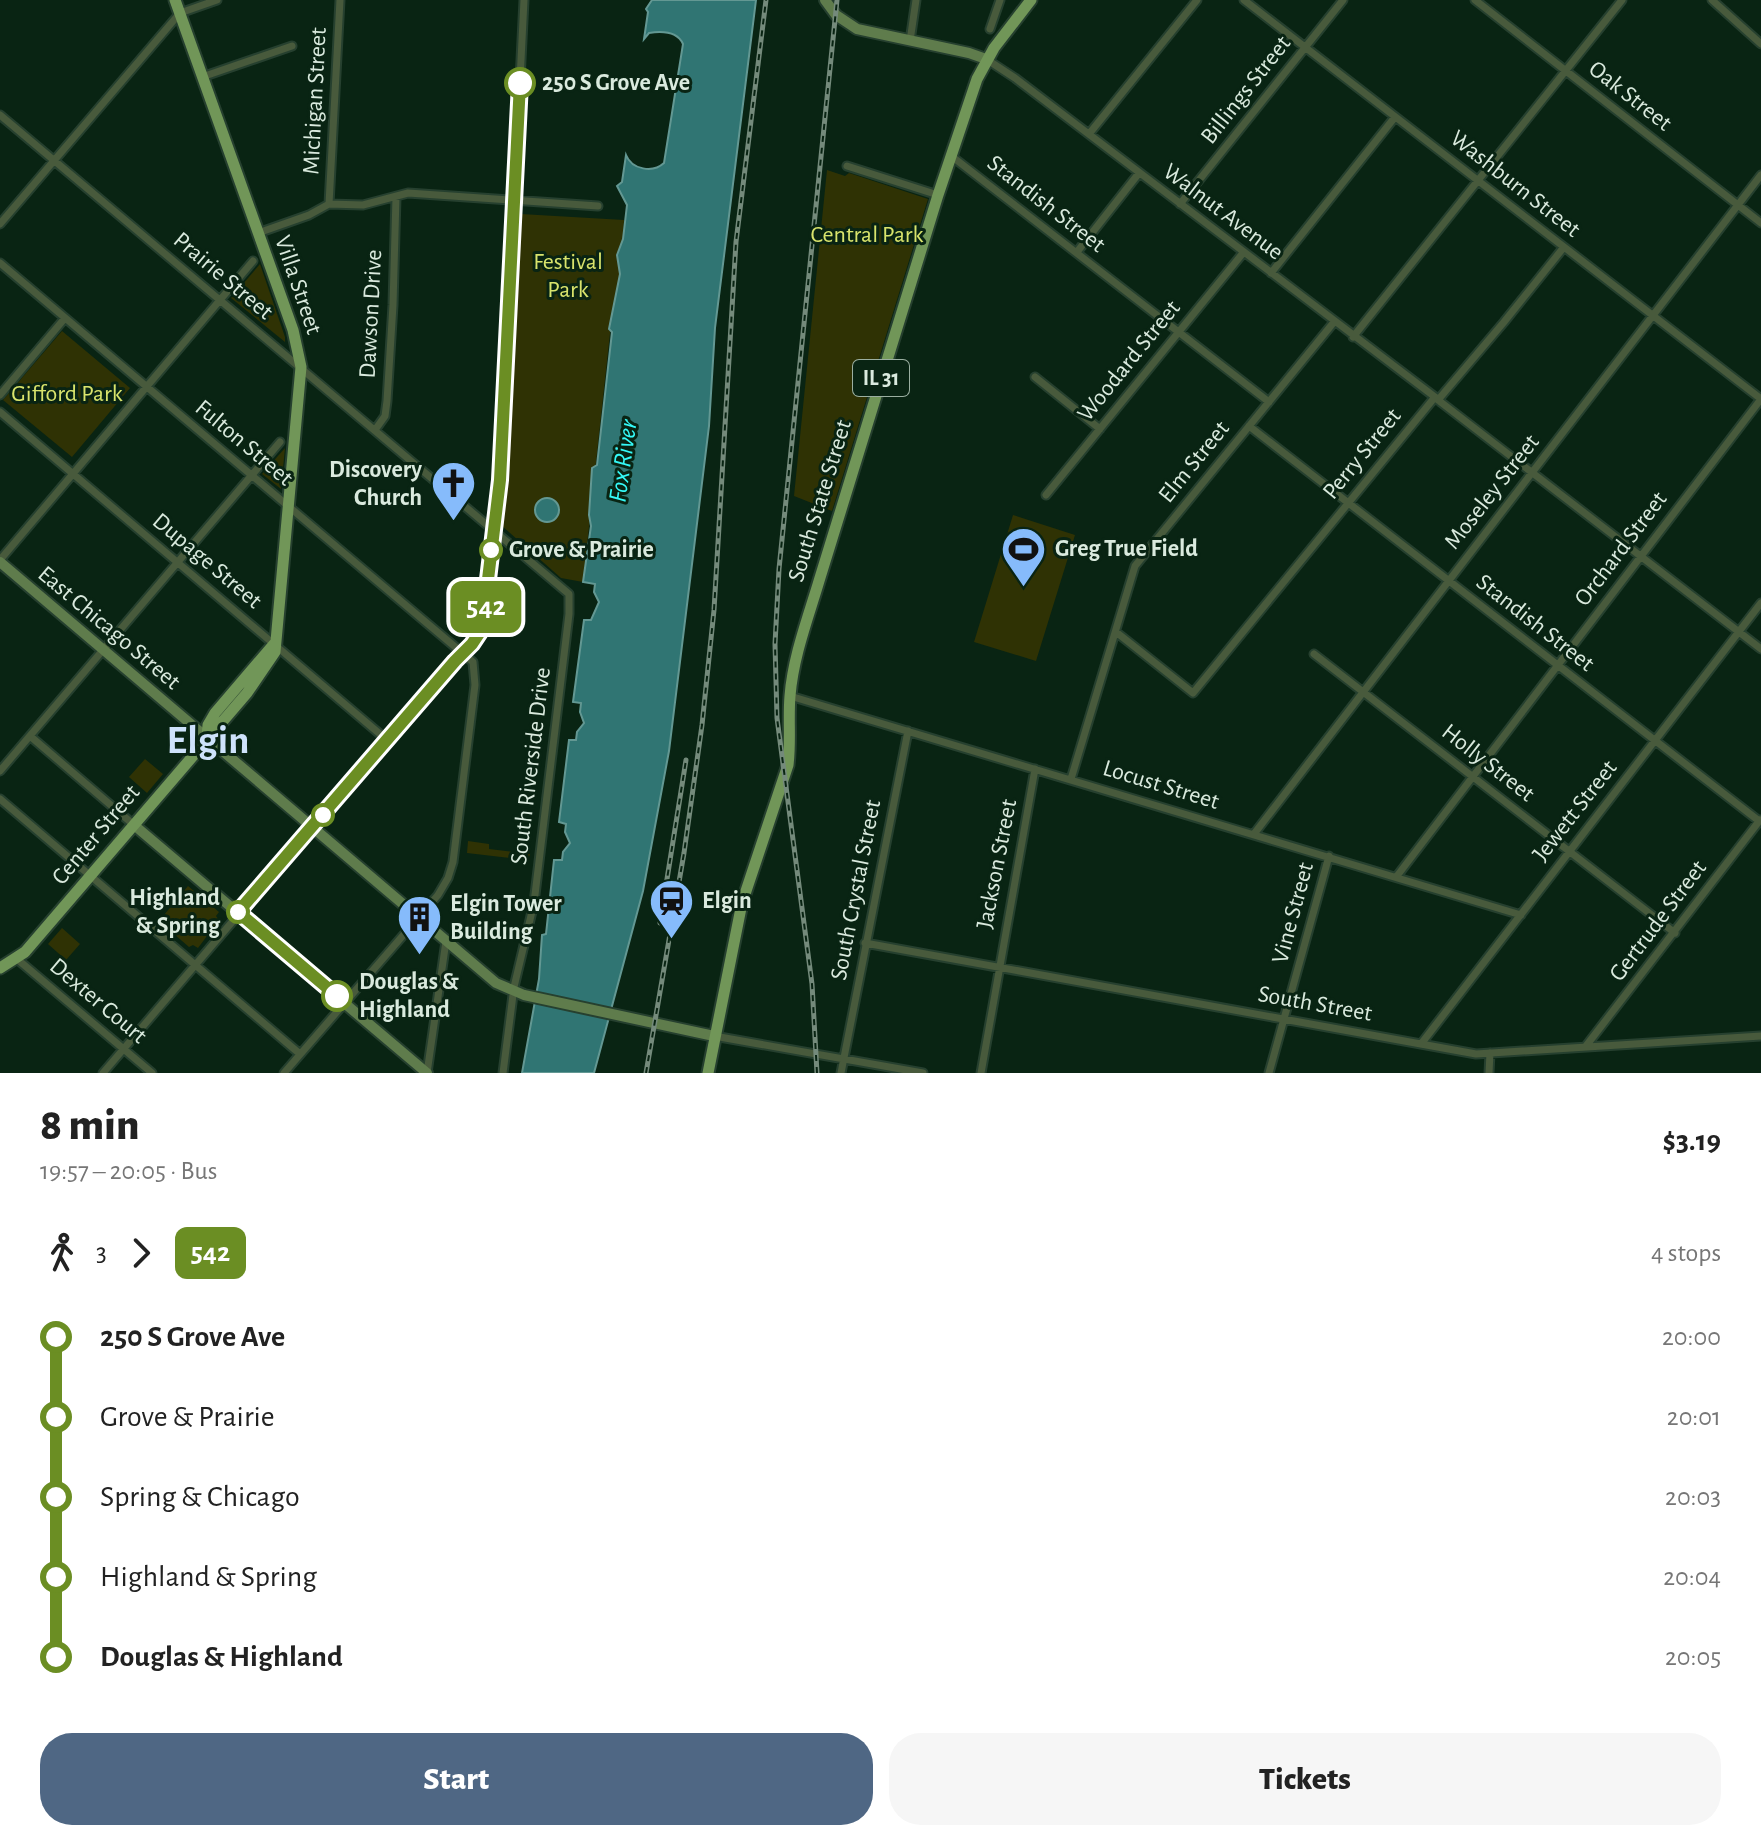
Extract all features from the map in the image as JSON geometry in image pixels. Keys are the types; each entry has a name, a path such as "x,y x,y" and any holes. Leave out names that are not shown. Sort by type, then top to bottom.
{"main road":[{"name":"Villa Street","path":"175,0 293,330 301,367 274,657 207,737"},
{"name":"South State Street","path":"714,1036 744,892 788,765 791,747 790,696 822,570 950,155 986,59 1031,0"},
{"name":"Center Street","path":"17,959 207,737"},
{"path":"0,968 17,959"},
{"name":"IL 31","path":"708,1073 714,1036"}],"street":[{"path":"0,224 180,13 217,0"},
{"name":"Michigan Street","path":"329,204 340,0"},
{"path":"103,1073 238,912 477,639 484,620 500,480 524,0"},
{"path":"825,0 846,24 865,31 986,59"},
{"path":"910,41 916,0"},
{"path":"990,29 1000,0"},
{"path":"1089,134 1197,0"},
{"name":"Washburn Street","path":"1244,0 1761,399"},
{"name":"Billings Street","path":"1180,204 1343,0"},
{"name":"Oak Street","path":"1475,0 1761,223"},
{"path":"1353,337 1622,0"},
{"path":"1712,0 1761,44"},
{"path":"202,77 292,46"},
{"name":"Walnut Avenue","path":"986,59 1437,398 1761,649"},
{"name":"Prairie Street","path":"0,115 567,592"},
{"path":"1271,273 1395,117"},
{"name":"Standish Street","path":"950,155 1269,402"},
{"path":"847,166 938,195"},
{"path":"1077,252 1139,173"},
{"name":"Moseley Street","path":"1254,834 1761,175"},
{"path":"258,233 309,215 329,204 363,205 408,193 598,206"},
{"name":"Dawson Drive","path":"375,430 384,418 386,408 396,197"},
{"name":"Perry Street","path":"1116,632 1193,693 1564,247"},
{"name":"Woodard Street","path":"1046,495 1243,253"},
{"path":"0,561 253,261"},
{"name":"Fulton Street","path":"0,263 462,653"},
{"path":"0,395 65,318"},
{"name":"Elm Street","path":"1071,779 1135,566 1334,322"},
{"path":"1035,377 1100,429"},
{"name":"Orchard Street","path":"1397,876 1761,399"},
{"name":"Dupage Street","path":"0,412 387,740"},
{"name":"Standish Street","path":"1249,426 1760,820"},
{"path":"0,771 280,442"},
{"name":"East Chicago Street","path":"0,561 496,983 519,993 617,1017 714,1036"},
{"name":"South Riverside Drive","path":"503,1073 534,903 569,614 567,592"},
{"name":"Jewett Street","path":"1421,1044 1761,603"},
{"path":"284,1073 448,878 453,862 475,685 473,662 462,653"},
{"name":"Holly Street","path":"1314,654 1675,933"},
{"name":"Locust Street","path":"790,696 1521,915"},
{"name":"South Crystal Street","path":"841,1073 908,731"},
{"path":"30,736 427,1073"},
{"name":"Jackson Street","path":"981,1073 1035,769"},
{"path":"0,799 300,1054"},
{"name":"Gertrude Street","path":"1586,1046 1760,820"},
{"name":"Vine Street","path":"1269,1073 1329,856"},
{"path":"427,1073 446,941"},
{"name":"South Street","path":"865,943 1476,1054 1761,1036"},
{"name":"Dexter Court","path":"17,959 152,1073"},
{"path":"714,1036 923,1073"},
{"path":"1489,1073 1490,1053"}],"green space":[{"name":"Central Park","path":"827,170 845,176 849,173 928,199 832,511 794,496"},
{"name":"Festival Park","path":"521,214 624,220 623,239 617,255 620,271 611,324 583,582 561,578 502,526"},
{"path":"260,264 285,337 285,342 231,298"},
{"name":"Gifford Park","path":"62,331 130,388 72,457 3,400"},
{"path":"285,448 281,489 262,474"},
{"name":"Greg True Field","path":"1013,515 1075,535 1036,661 974,642"},
{"path":"145,759 163,774 147,793 129,777"},
{"path":"468,841 489,844 489,849 530,854 528,860 467,853"},
{"path":"188,886 219,912 216,916 219,920 198,948 193,945 189,947 159,921"},
{"path":"62,928 80,944 66,960 48,944"}],"water":[{"name":"Fox River","path":"652,0 756,0 715,328 709,426 669,751 643,891 594,1073 522,1073 539,979 542,935 546,934 554,860 562,860 563,852 570,843 565,832 566,824 559,822 569,740 576,740 577,732 584,723 581,703 573,702 584,620 591,620 599,602 594,592 595,584 583,582 591,526 592,468 597,465 612,332 609,329 620,274 617,255 623,239 627,205 617,186 622,182 626,155 638,167 654,168 664,163 683,44 673,34 664,32 649,33 644,39 646,9"},
{"path":"547,498 555,502 559,510 555,518 547,522 539,518 535,510 539,502"}],"railway":[{"path":"646,1073 684,853 702,725 714,610 736,242 766,0"},
{"path":"817,1073 812,984 777,718 775,644 779,569 837,0"},
{"path":"660,923 686,760"}],"bus line":[{"name":"542","path":"337,996 238,912 477,639 482,629 500,480 520,83"}],"place":[{"name":"250 S Grove Ave","path":"520,83"},
{"name":"Discovery Church","path":"453,523"},
{"name":"Grove & Prairie","path":"491,550"},
{"name":"Greg True Field","path":"1024,588"},
{"name":"Highland & Spring","path":"238,912"},
{"name":"Elgin","path":"671,940"},
{"name":"Elgin Tower Building","path":"419,957"},
{"name":"Douglas & Highland","path":"337,996"}],"district":[{"name":"Elgin","path":"208,741"}]}
